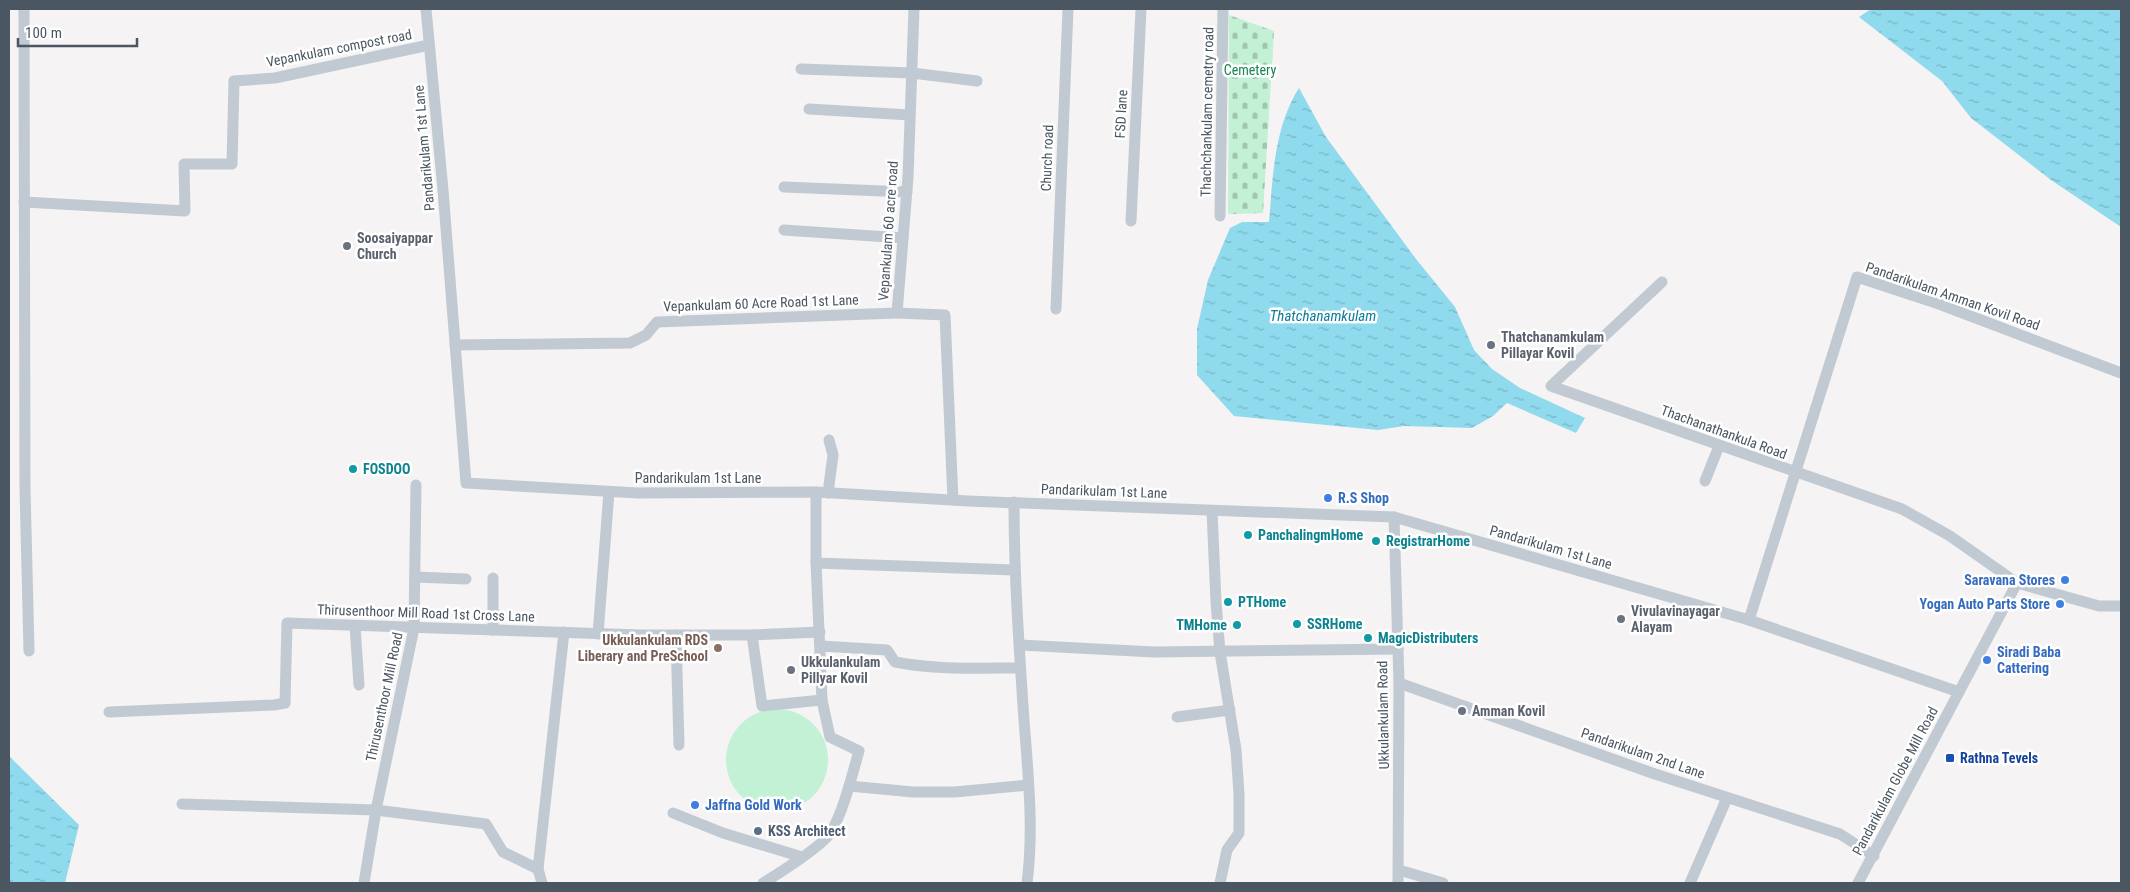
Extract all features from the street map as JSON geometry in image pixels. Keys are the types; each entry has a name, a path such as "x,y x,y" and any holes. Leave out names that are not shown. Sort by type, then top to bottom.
{"street":[{"path":"24,9 25,478 29,651"},
{"name":"Pandarikulam 1st Lane","path":"426,9 443,190 466,483 609,492 816,492 953,500 1394,517 1749,620 1959,692"},
{"name":"Vepankulam 60 acre road","path":"914,9 907,192 897,313 945,316 953,500"},
{"name":"Church road","path":"1056,309 1068,9"},
{"name":"FSD lane","path":"1131,221 1141,9"},
{"name":"Thachchankulam cemetry road","path":"1220,216 1223,9"},
{"name":"Vepankulam compost road","path":"24,202 185,211 184,164 232,164 234,81 275,78 429,45"},
{"path":"801,69 912,73 977,80"},
{"path":"808,109 910,115"},
{"path":"784,188 907,192"},
{"path":"784,230 903,238"},
{"name":"Pandarikulam Amman Kovil Road","path":"1749,620 1856,276 1939,304 2121,373"},
{"name":"Thachanathankula Road","path":"1662,282 1551,386 1902,509 1950,536 2017,583"},
{"name":"Vepankulam 60 Acre Road 1st Lane","path":"455,345 630,342 646,335 657,322 897,313"},
{"path":"828,493 832,455 829,440"},
{"path":"1705,481 1719,446"},
{"name":"Thirusenthoor Mill Road","path":"364,883 376,810 414,628 416,485"},
{"path":"598,634 609,492"},
{"path":"763,883 802,857 831,833 859,751 830,737 822,700 816,563 816,492"},
{"path":"1014,502 1014,570 1028,785 1029,869 1027,883"},
{"path":"1212,511 1220,652 1236,750 1239,833 1227,850 1220,883"},
{"name":"Ukkulankulam Road","path":"1394,517 1400,683 1398,883"},
{"path":"816,563 1014,570"},
{"path":"415,577 466,579"},
{"path":"493,578 493,630"},
{"path":"1959,692 2017,583 2099,606 2121,606"},
{"name":"Thirusenthoor Mill Road 1st Cross Lane","path":"109,712 285,703 287,623 598,634 752,636 820,632"},
{"path":"355,626 359,685"},
{"path":"542,883 538,869 564,632"},
{"path":"676,635 679,745"},
{"path":"752,636 762,706 822,700"},
{"path":"1020,645 1154,652 1398,649"},
{"path":"821,646 887,650 894,662 906,664 957,668 1020,668"},
{"name":"Pandarikulam 2nd Lane","path":"1400,683 1652,774 1840,834 1874,856"},
{"name":"Pandarikulam Globe Mill Road","path":"1858,883 1874,856 1959,692"},
{"path":"1177,717 1230,710"},
{"path":"848,786 913,792 955,792 1028,785"},
{"path":"1690,883 1727,798"},
{"path":"182,804 376,810 486,824 503,852 538,869"},
{"path":"673,813 723,833 802,857"},
{"path":"1399,870 1442,883"}],"green space":[{"name":"Cemetery","path":"1229,15 1274,31 1263,213 1228,214"},
{"path":"777,709 796,713 813,724 824,741 828,760 824,779 813,796 796,807 777,811 758,807 741,796 730,779 726,760 730,741 741,724 758,713"}],"water":[{"path":"1871,9 2121,9 2121,227 2051,180 1971,118 1942,81 1859,17"},
{"name":"Thatchanamkulam","path":"1299,88 1326,137 1416,259 1455,307 1474,350 1492,369 1520,388 1585,418 1576,433 1507,403 1493,416 1472,428 1404,426 1378,430 1234,416 1197,375 1197,329 1208,280 1230,228 1242,222 1269,222 1276,153 1284,119"},
{"path":"9,756 79,825 65,883 9,883"}],"place":[{"name":"Soosaiyappar Church","path":"347,246"},
{"name":"Thatchanamkulam Pillayar Kovil","path":"1491,345"},
{"name":"FOSDOO","path":"353,469"},
{"name":"R.S Shop","path":"1328,498"},
{"name":"PanchalingmHome","path":"1248,535"},
{"name":"RegistrarHome","path":"1376,541"},
{"name":"Saravana Stores","path":"2065,580"},
{"name":"PTHome","path":"1228,602"},
{"name":"Yogan Auto Parts Store","path":"2060,604"},
{"name":"Vivulavinayagar Alayam","path":"1621,619"},
{"name":"SSRHome","path":"1297,624"},
{"name":"TMHome","path":"1237,625"},
{"name":"MagicDistributers","path":"1368,638"},
{"name":"Ukkulankulam RDS Liberary and PreSchool","path":"718,648"},
{"name":"Siradi Baba Cattering","path":"1987,660"},
{"name":"Ukkulankulam Pillyar Kovil","path":"791,670"},
{"name":"Amman Kovil","path":"1462,711"},
{"name":"Rathna Tevels","path":"1950,758"},
{"name":"Jaffna Gold Work","path":"695,805"},
{"name":"KSS Architect","path":"758,831"}]}
